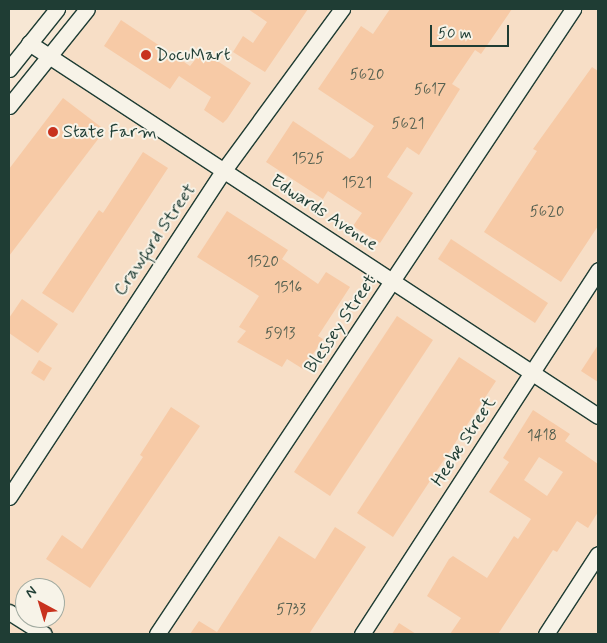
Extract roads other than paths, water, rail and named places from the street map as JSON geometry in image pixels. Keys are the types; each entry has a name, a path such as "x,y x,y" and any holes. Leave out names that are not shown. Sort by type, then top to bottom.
{"street":[{"path":"9,69 57,9"},
{"path":"9,106 86,9"},
{"name":"Crawford Street","path":"9,497 224,170 342,9"},
{"name":"Blessey Street","path":"157,634 573,9"},
{"name":"Edwards Avenue","path":"29,43 598,416"},
{"name":"Heebe Street","path":"362,634 598,270"},
{"path":"546,634 598,554"},
{"path":"9,612 44,634"}],"place":[{"name":"DocuMart","path":"146,55"},
{"name":"State Farm","path":"53,132"}]}
